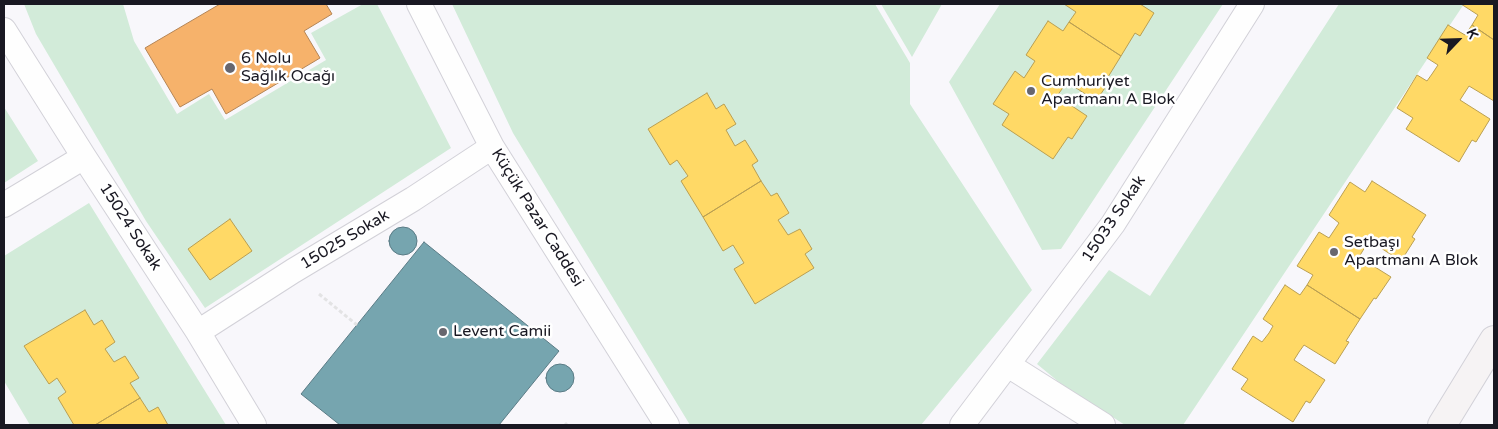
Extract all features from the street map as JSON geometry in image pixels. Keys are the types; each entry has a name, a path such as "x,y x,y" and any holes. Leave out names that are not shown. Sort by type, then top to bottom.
{"street":[{"path":"1442,425 1494,340"}],"lane":[{"name":"Küçük Pazar Caddesi","path":"419,4 492,147 667,425"},
{"name":"15033 Sokak","path":"962,425 1113,224 1252,4"},
{"name":"15024 Sokak","path":"4,30 84,158 198,332 254,425"},
{"name":"15025 Sokak","path":"198,332 492,147"},
{"path":"4,204 84,158"},
{"path":"1008,365 1103,425"}],"path":[{"path":"293,272 357,325"}],"green space":[{"path":"24,4 123,4 134,41 177,114 209,94 225,120 326,60 311,33 363,4 377,4 451,148 205,308 146,221 36,34"},
{"path":"452,4 875,4 910,63 910,104 1032,290 921,425 690,425 513,133"},
{"path":"881,4 942,4 912,57"},
{"path":"1000,4 1223,4 1061,249 1042,250 949,82"},
{"path":"1339,4 1464,4 1183,425 1125,425 1060,383 1037,364 1109,270 1150,296"},
{"path":"4,107 38,161 4,183"},
{"path":"89,203 226,425 30,425 4,381 4,256"}],"building: Konut":[{"path":"1064,4 1140,4 1154,13 1140,36 1135,33 1121,56 1069,22 1076,12"},
{"path":"1461,4 1494,4 1494,40 1472,25 1478,15"},
{"name":"Cumhuriyet Apartmanı A Blok","path":"1048,21 1063,31 1069,22 1121,56 1108,77 1111,79 1096,101 1067,82 1057,96 1087,116 1072,139 1068,137 1053,159 1002,125 1009,114 993,104 1015,71 1024,78 1035,61 1026,55"},
{"path":"1448,25 1465,35 1472,25 1494,40 1494,101 1469,86 1460,100 1490,119 1476,142 1472,140 1459,162 1406,129 1413,118 1397,108 1417,75 1427,81 1438,65 1427,58"},
{"path":"707,93 716,109 724,104 736,124 726,130 735,146 745,140 758,161 752,165 761,181 703,217 681,181 688,176 677,160 670,165 648,129"},
{"path":"761,181 771,196 777,193 789,213 778,220 788,235 800,229 812,249 805,254 814,268 755,304 734,269 744,263 733,245 723,251 703,217"},
{"name":"Setbaşı Apartmanı A Blok","path":"1372,181 1426,215 1412,237 1415,239 1401,261 1370,241 1365,247 1359,257 1391,277 1360,319 1307,285 1313,275 1297,266 1319,232 1329,238 1339,223 1329,215 1350,182 1365,192"},
{"path":"230,219 252,251 210,280 188,249"},
{"path":"1285,285 1300,295 1307,285 1360,319 1346,341 1349,342 1335,364 1304,345 1299,352 1294,360 1325,380 1310,403 1306,401 1293,422 1241,389 1248,379 1232,369 1253,336 1262,342 1269,333 1273,326 1263,319"},
{"path":"85,310 94,325 102,320 115,342 105,349 114,362 125,356 139,378 130,383 140,398 95,425 74,425 58,398 66,392 57,378 49,384 24,346"},
{"path":"140,398 149,412 158,407 168,425 95,425"}],"building: Sağlık":[{"name":"6 Nolu Sağlık Ocağı","path":"220,4 326,4 332,14 304,31 320,58 226,114 212,89 180,107 145,48"}],"building: Kamu":[{"path":"403,227 413,231 417,241 413,251 403,255 393,251 389,241 393,231"},
{"name":"Levent Camii","path":"424,242 559,351 499,425 340,425 301,394"},
{"path":"560,364 570,368 574,378 570,388 560,392 550,388 546,378 550,368"}],"place":[{"name":"6 Nolu Sağlık Ocağı","path":"230,68"},
{"name":"Cumhuriyet Apartmanı A Blok","path":"1031,91"},
{"name":"Setbaşı Apartmanı A Blok","path":"1334,252"},
{"name":"Levent Camii","path":"443,332"}]}
